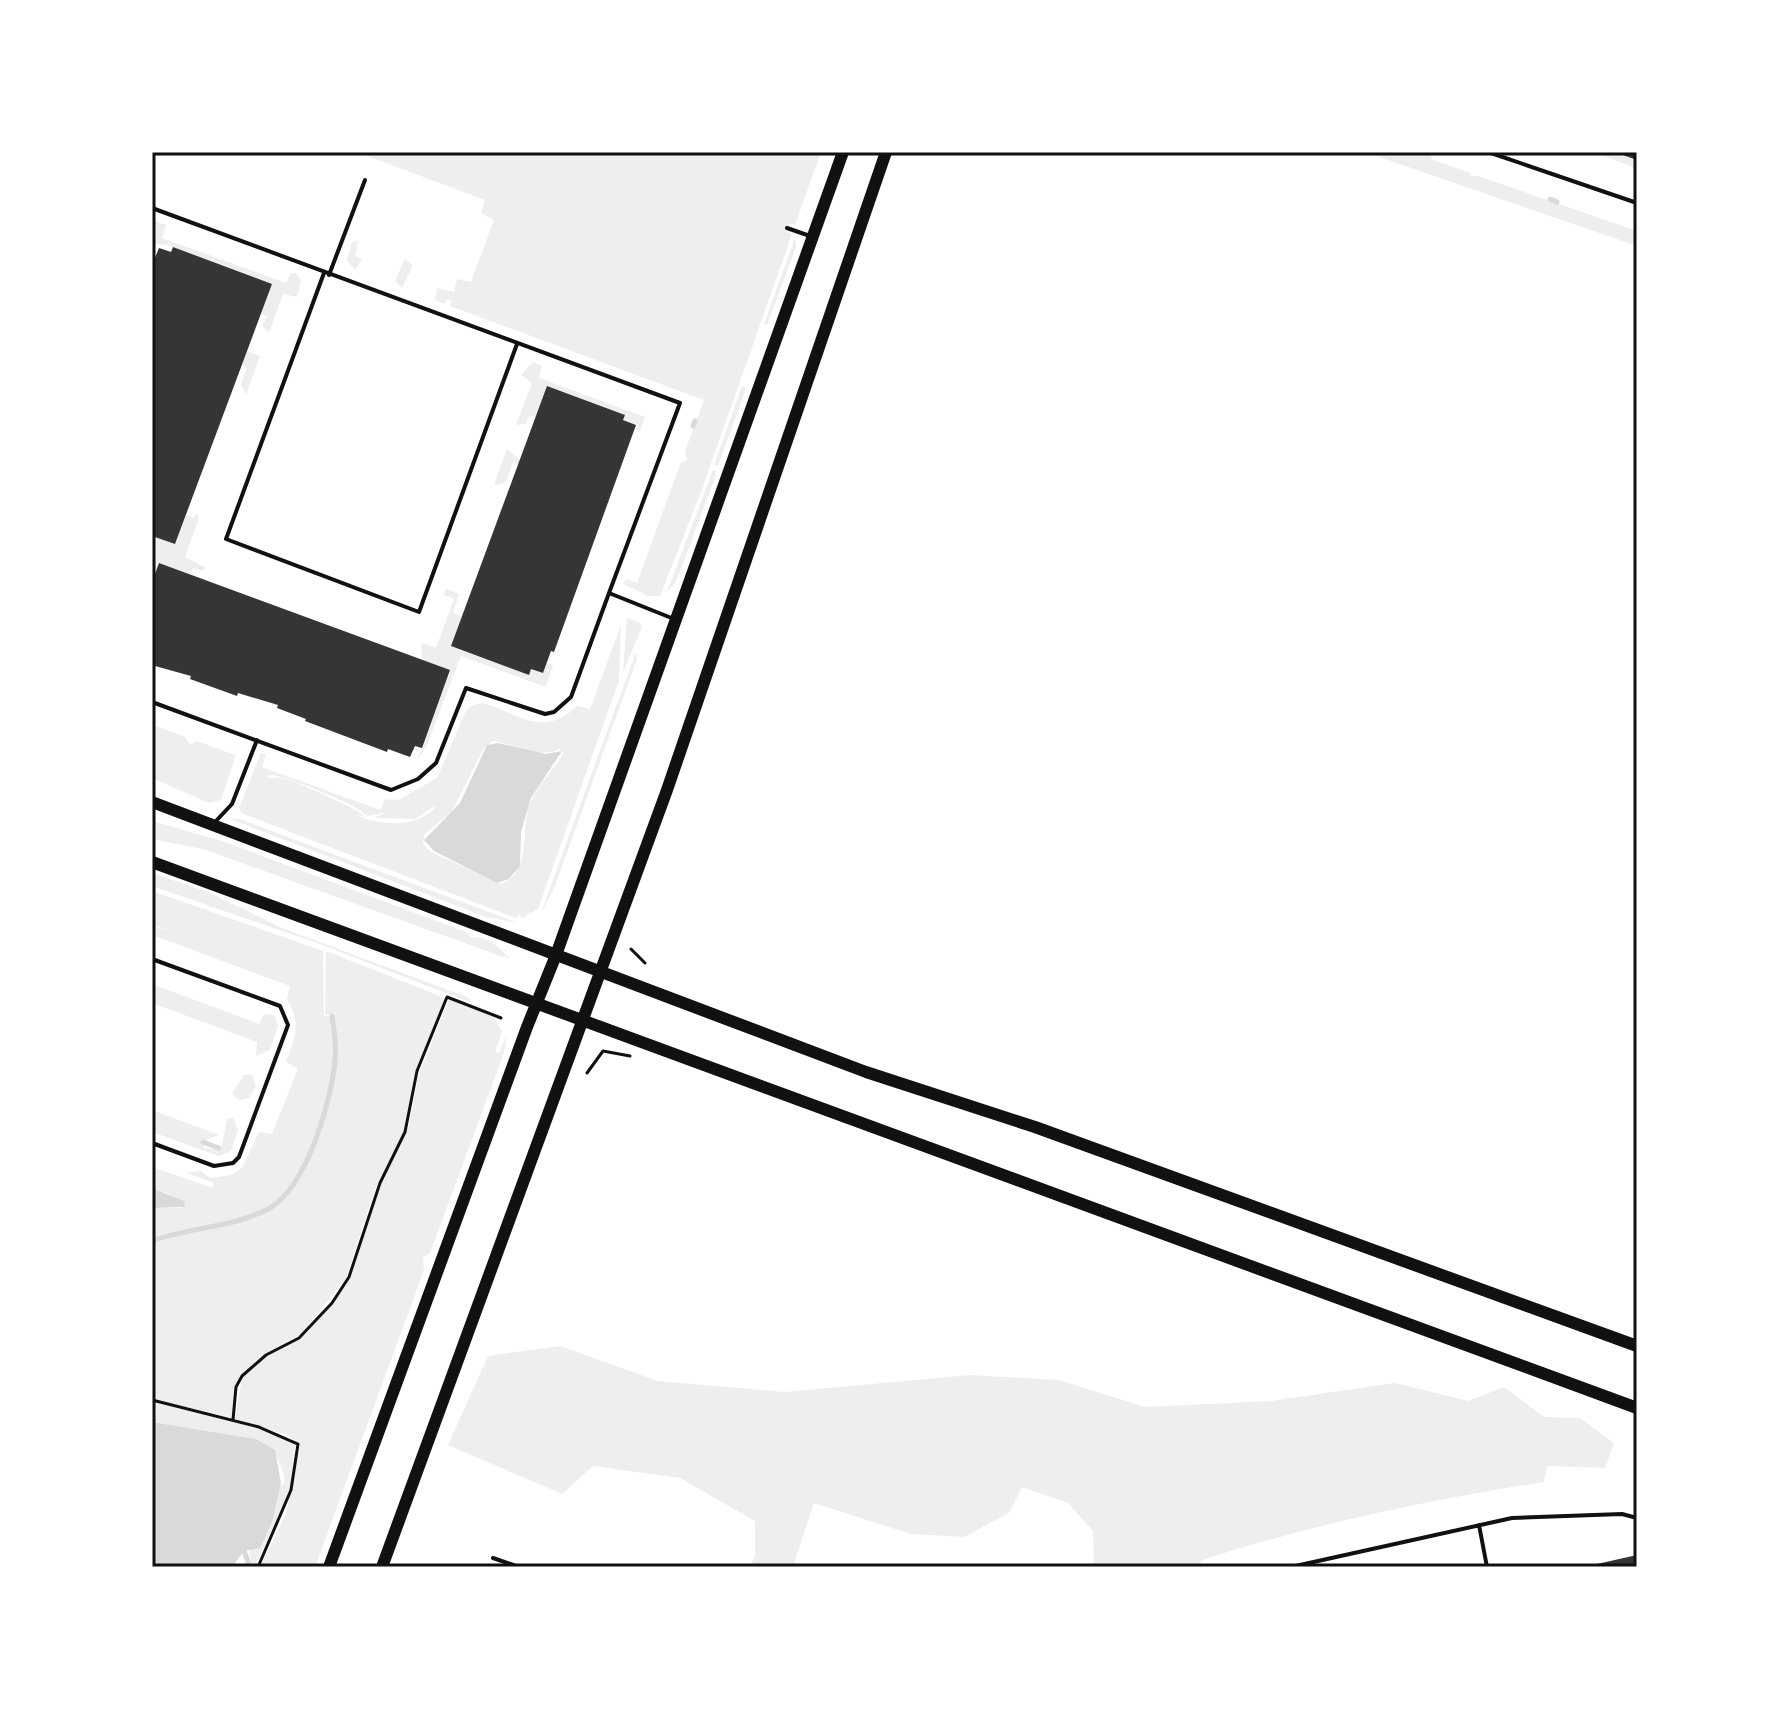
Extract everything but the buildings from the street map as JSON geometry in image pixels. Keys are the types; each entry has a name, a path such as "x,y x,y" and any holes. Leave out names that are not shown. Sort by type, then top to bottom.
{"main road":[{"path":"329,1567 556,955 843,152"},
{"path":"382,1567 598,971 667,790 886,152"},
{"path":"152,802 866,1072 1035,1127 1637,1346"},
{"path":"152,813 191,818"},
{"path":"152,862 1637,1408"}],"lane":[{"path":"1488,152 1637,203"},
{"path":"365,180 226,539 419,612 517,344"},
{"path":"152,208 680,403 571,697 563,706 545,714 466,688 436,763 418,779 391,790 152,702"},
{"path":"787,228 812,237"},
{"path":"609,593 675,620"},
{"path":"212,826 232,804 257,740"},
{"path":"152,959 280,1006 288,1025 233,1163 214,1166 152,1143"},
{"path":"1291,1567 1512,1518 1622,1514 1637,1518"},
{"path":"1479,1525 1487,1567"},
{"path":"493,1558 519,1567"}],"path":[{"path":"631,949 645,963"},
{"path":"233,1420 236,1387 242,1376 266,1355 304,1333 349,1277 380,1183 405,1132 417,1071 447,997 501,1018"},
{"path":"587,1073 603,1051 630,1056"},
{"path":"152,1400 291,1438 298,1446 291,1490 258,1567"}],"shaded area":[{"path":"357,152 821,152 795,225 789,223 786,232 792,234 701,492 660,596 649,596 623,584 627,579 637,583 681,462 687,460 685,451 704,400 450,306 451,300 447,299 445,304 435,300 437,288 454,292 457,279 471,282 494,220 481,213 485,200"},
{"path":"1365,152 1433,152 1431,159 1470,173 1470,176 1478,176 1637,231 1637,246"},
{"path":"1596,152 1612,152 1637,160 1637,169"},
{"path":"152,220 166,225 162,238 286,283 291,273 296,273 301,281 297,297 283,294 269,333 262,326 267,316 261,314 272,284 168,245 156,244 152,254 156,236 152,234"},
{"path":"795,238 796,247 767,325 764,324"},
{"path":"358,241 355,256 362,259 355,270 347,260 352,242"},
{"path":"405,259 413,265 402,288 395,281"},
{"path":"247,351 260,356 246,395 241,384 247,368 242,365"},
{"path":"533,362 542,366 539,378 645,417 640,431 636,430 638,425 623,420 625,415 548,386 536,417 529,415 526,424 516,425 532,383 521,375"},
{"path":"742,386 746,388 744,394 718,466 714,465"},
{"path":"507,449 520,460 519,464 513,463 505,483 494,485"},
{"path":"713,470 716,471 715,478 676,582 667,592"},
{"path":"196,513 199,518 185,557 207,568 201,571 193,568 190,574 159,563 152,582 152,536 175,544 187,514 194,518"},
{"path":"446,589 459,594 453,613 462,617 452,647 529,675 531,669 543,673 547,663 553,665 546,687 461,656 427,745 417,761 450,671 422,660 421,643 436,648 454,599 444,595"},
{"path":"627,618 640,623 642,627 623,672"},
{"path":"621,625 619,680 538,909 522,918 241,813 239,808 261,753 266,755 262,767 380,810 385,799 398,800 437,778 466,711 476,704 487,704 527,720 543,722 559,718 577,706 590,709","holes":["493,741 535,752 559,749 564,752 533,797 528,809 522,859 511,878 501,884 431,852 423,844 424,835 452,811 484,748","294,781 321,791 367,816 387,812 374,818 415,819 437,805 421,818 399,823 387,823 355,814 366,817"]},
{"path":"636,652 637,659 553,891 541,913"},
{"path":"152,725 184,736 190,745 197,741 235,755 238,748 221,800 209,803 152,778"},
{"path":"498,743 546,754 562,751 531,798 521,832 520,866 509,879 497,883 434,851 424,840 460,803 487,745"},
{"path":"230,819 239,819 518,923 486,917"},
{"path":"152,821 222,841 466,932 472,938 487,940 498,946 509,959 203,849 152,839"},
{"path":"152,873 208,892 282,928 467,997 472,1003 320,944 152,886"},
{"path":"152,891 323,951 324,1017 341,1012 325,1015 326,951 445,998 414,1075 404,1130 376,1187 346,1278 301,1334 260,1357 239,1377 232,1418 152,1399 152,1208 183,1208 170,1194 152,1188 152,1167 213,1188 214,1183 187,1173 201,1171 210,1178 232,1175 242,1168 259,1132 272,1134 298,1069 286,1062 296,1023 287,1000 290,986 152,935 152,926 176,932 152,925"},
{"path":"152,984 259,1024 264,1014 274,1015 278,1026 270,1050 256,1056 257,1042 152,1003"},
{"path":"449,999 492,1014 502,1032 495,1052 499,1053 507,1035 504,1053 430,1253 423,1258 424,1270 315,1567 260,1567 286,1514 300,1446 290,1436 235,1419 242,1378 262,1359 308,1332 351,1277 380,1187 409,1126 418,1077"},
{"path":"244,1075 252,1075 256,1086 249,1098 239,1100 232,1094"},
{"path":"152,1110 219,1135 208,1139 203,1148 221,1150 227,1119 233,1118 238,1130 231,1151 219,1156 152,1132"},
{"path":"152,1188 184,1201 185,1207 152,1208"},
{"path":"560,1346 658,1381 785,1392 970,1375 1059,1380 1145,1407 1271,1401 1395,1383 1468,1401 1504,1387 1544,1417 1580,1418 1614,1443 1605,1468 1547,1466 1544,1482 1329,1524 1202,1560 1196,1567 1094,1567 1093,1531 1068,1503 1022,1487 1009,1513 964,1537 911,1534 814,1503 793,1567 750,1567 755,1556 755,1521 680,1478 593,1466 562,1494 448,1445 488,1356"},
{"path":"152,1402 252,1426 295,1444 290,1489 255,1567 252,1567 249,1550 265,1536 278,1489 285,1482 276,1457 256,1439 152,1422"},
{"path":"152,1422 256,1439 275,1450 281,1483 272,1522 260,1548 244,1551 232,1567 152,1567"}],"waterway":[{"path":"1550,199 1557,202"},
{"path":"693,426 695,421"},
{"path":"152,1241 256,1215 283,1197 306,1162 329,1096 336,1054 332,1016"},
{"path":"203,1142 219,1148"},
{"path":"244,1551 250,1567"}]}
